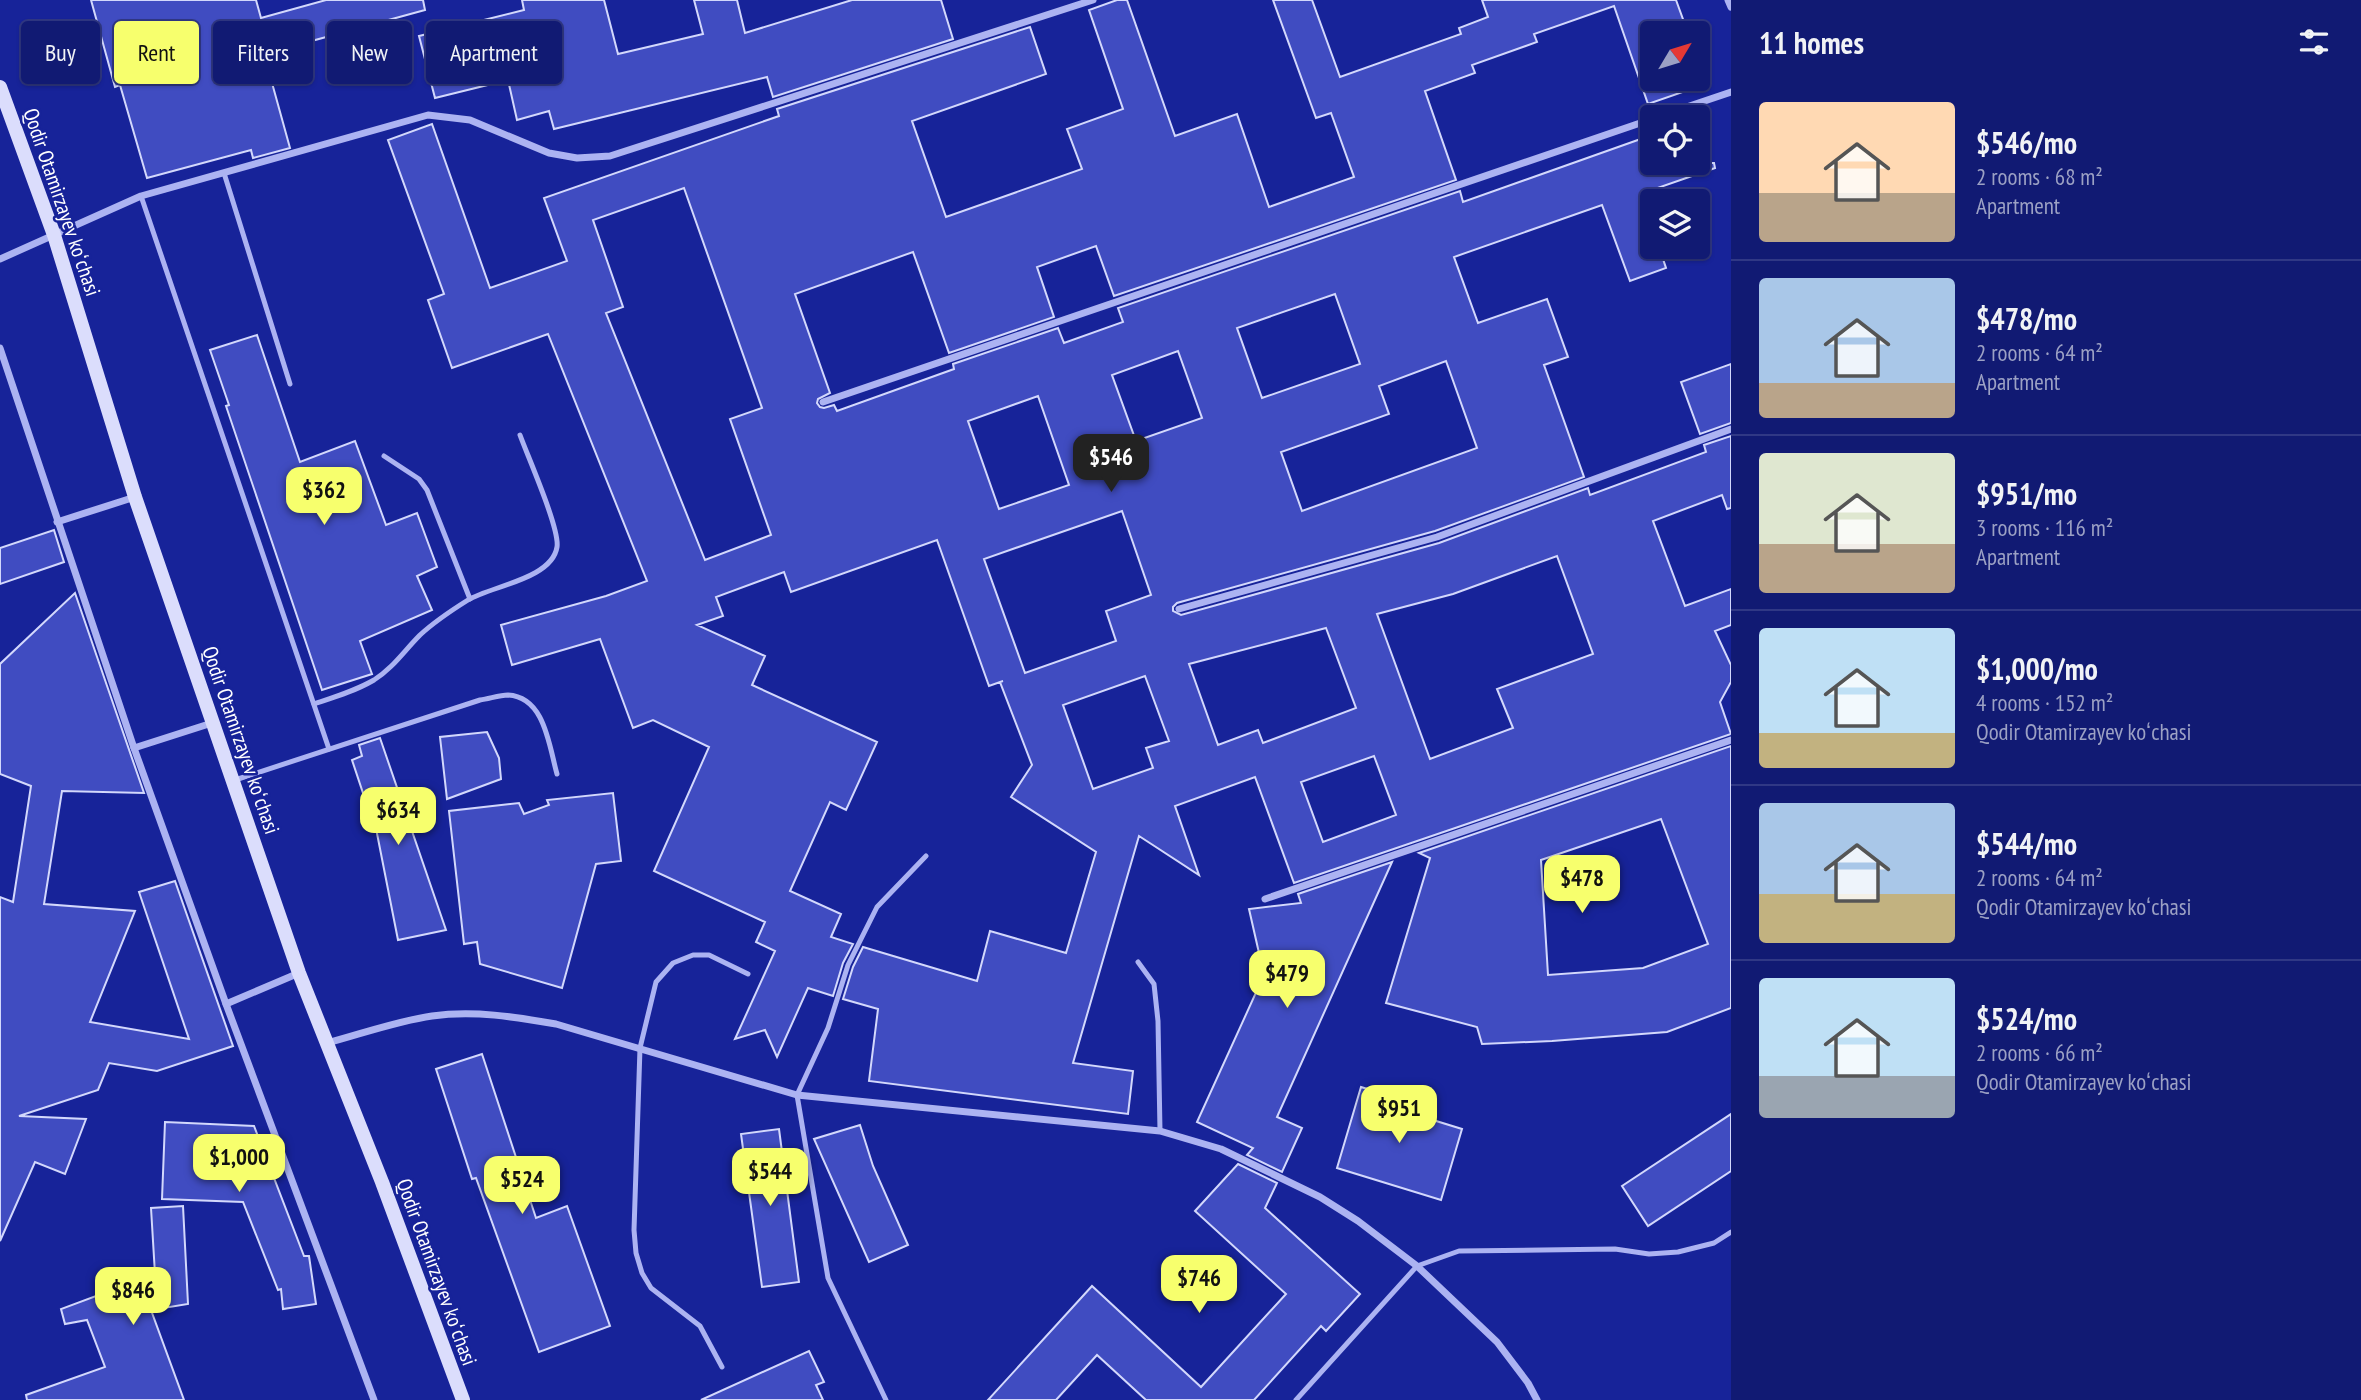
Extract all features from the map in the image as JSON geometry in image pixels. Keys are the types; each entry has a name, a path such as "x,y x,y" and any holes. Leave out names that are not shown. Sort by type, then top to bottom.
{"main road":[{"name":"Qodir Otamirzayev koʻchasi","path":"0,87 54,235 135,496 299,973 382,1182 458,1398"}],"street":[{"path":"0,259 141,196 428,115 470,120 549,153 577,158 610,156 1093,0"},
{"path":"1728,0 1731,7"},
{"path":"1692,105 1731,92"},
{"path":"823,402 1640,123"},
{"path":"0,348 134,748 374,1400"},
{"path":"1179,609 1437,537 1731,429"},
{"path":"57,522 135,496"},
{"path":"134,748 212,723"},
{"path":"1265,899 1731,740"},
{"path":"226,1004 299,973"},
{"path":"326,1043 431,1016 475,1013 519,1017 556,1024 797,1095 1160,1131 1221,1149 1320,1197 1358,1221 1417,1266 1497,1342 1528,1383 1536,1400"}],"lane":[{"path":"225,173 290,384"},
{"path":"141,196 329,749"},
{"path":"314,704 356,690 376,679 400,660 421,635 470,599 540,571 551,560 557,547 555,530 520,435"},
{"path":"384,456 419,479 428,490 470,599"},
{"path":"232,780 480,700 509,695 530,704 541,717 557,774"},
{"path":"886,1400 828,1278 797,1095 828,1028 848,965 877,907 926,856"},
{"path":"722,1367 700,1326 651,1289 642,1273 636,1252 634,1230 640,1048 656,982 673,963 693,955 709,955 748,974"},
{"path":"1138,962 1154,984 1158,1021 1160,1131"},
{"path":"1296,1400 1417,1266 1459,1251 1615,1249 1649,1254 1678,1252 1714,1243 1731,1232"}],"building":[{"path":"91,0 256,0 261,18 326,0 423,0 425,10 385,21 327,21 327,37 313,41 313,21 213,21 213,84 272,84 290,148 253,158 251,150 147,178 120,85 115,87 114,84 199,84 199,21 114,21 114,83 100,33 100,21 97,21"},
{"path":"522,0 604,0 618,54 703,34 694,0 737,0 745,33 852,0 941,0 953,39 773,97 767,77 554,129 549,111 517,120 509,84 562,84 562,21 480,21 524,10"},
{"path":"1117,0 1127,0 1175,136 1237,114 1269,207 1354,177 1331,113 1316,118 1273,0 1312,0 1340,77 1461,34 1459,28 1488,17 1482,0 1676,0 1684,21 1640,21 1640,81 1614,6 1534,34 1537,42 1472,65 1475,73 1425,91 1456,180 1114,296 1096,246 1037,267 1054,317 949,353 913,252 795,294 830,393 818,399 817,403 824,408 834,405 837,411 954,369 953,364 1058,328 1064,343 1123,322 1118,308 1460,191 1463,202 1640,139 1640,175 1695,175 1654,189 1640,189 1640,259 1663,259 1666,268 1630,281 1602,205 1454,257 1478,323 1547,299 1568,357 1544,365 1584,477 1435,531 1177,603 1173,611 1181,615 1439,543 1588,488 1590,495 1706,452 1704,445 1731,436 1731,508 1727,509 1722,495 1653,521 1685,606 1731,589 1731,625 1715,631 1731,665 1731,682 1720,702 1731,734 1294,883 1255,777 1175,806 1199,875 1139,836 1073,1063 1133,1071 1128,1114 869,1081 878,1009 843,999 853,967 863,947 977,981 990,931 1066,953 1096,852 1011,797 1032,765 1000,682 989,686 937,540 791,592 784,572 716,597 723,616 697,625 765,656 752,685 877,742 846,810 830,802 790,891 841,914 831,937 853,944 843,963 833,996 808,988 777,1057 765,1030 735,1039 775,951 756,942 765,922 654,871 709,747 653,720 633,728 600,639 512,665 501,625 606,596 647,581 548,334 452,368 428,300 444,294 388,140 432,124 490,288 567,261 544,198 779,116 777,109 1030,27 1046,74 912,121 946,217 1082,169 1067,129 1123,109 1089,10","holes":["684,188 762,408 730,419 771,535 705,560 606,313 623,307 593,220","1335,294 1360,364 1262,398 1237,328","1178,351 1202,418 1136,441 1112,375","1446,361 1477,448 1302,511 1281,452 1389,414 1379,386","1038,396 1069,485 999,509 968,421","1122,511 1151,595 1106,611 1116,641 1025,673 984,559","1557,556 1593,654 1497,689 1513,728 1430,759 1377,614 1453,594","1326,628 1356,708 1263,743 1258,730 1218,745 1189,664","1145,676 1169,741 1146,748 1153,768 1093,789 1063,705","1374,756 1396,815 1323,842 1301,782"]},
{"path":"426,34 426,63 419,36"},
{"path":"431,84 492,84 435,98"},
{"path":"1643,91 1686,91 1648,104"},
{"path":"257,335 300,462 355,441 386,525 417,513 437,567 417,576 432,610 360,641 372,674 322,690 226,406 229,405 210,350"},
{"path":"1731,364 1731,423 1700,434 1681,382"},
{"path":"54,530 64,562 0,584 0,548"},
{"path":"75,593 144,793 62,791 44,904 135,911 90,1022 189,1039 139,892 175,881 233,1046 157,1071 109,1063 98,1090 19,1116 86,1119 65,1174 35,1162 0,1241 0,897 13,902 31,786 0,774 0,664"},
{"path":"487,732 499,758 501,779 447,799 440,737"},
{"path":"380,738 446,930 398,940 371,803 367,805 352,760 362,756 359,745"},
{"path":"1731,746 1731,1008 1667,1032 1482,1044 1477,1027 1386,1003 1430,858 1419,853","holes":["1661,819 1708,944 1643,968 1548,975 1541,860"]},
{"path":"613,793 621,861 596,864 562,988 480,964 477,942 464,944 449,811 519,803 524,814 549,805 547,800"},
{"path":"1392,862 1277,1117 1302,1128 1282,1172 1247,1155 1253,1148 1197,1122 1264,975 1249,909 1301,903 1298,894"},
{"path":"482,1054 536,1218 567,1206 610,1326 539,1352 476,1178 472,1179 436,1069"},
{"path":"1361,1087 1410,1102 1407,1112 1462,1129 1441,1200 1337,1168"},
{"path":"1731,1114 1731,1171 1648,1226 1622,1186"},
{"path":"165,1122 254,1126 304,1256 309,1256 316,1304 283,1309 281,1289 278,1290 243,1202 162,1199"},
{"path":"860,1125 873,1166 908,1245 869,1262 814,1139"},
{"path":"779,1129 799,1282 762,1287 741,1134"},
{"path":"1238,1164 1277,1183 1265,1208 1360,1294 1326,1331 1321,1326 1254,1400 1146,1400 1097,1355 1056,1400 988,1400 1092,1286 1201,1387 1286,1294 1195,1211"},
{"path":"183,1206 188,1304 151,1310 184,1400 27,1400 26,1395 105,1367 87,1320 65,1324 61,1309 155,1274 151,1208"},
{"path":"809,1351 824,1382 816,1385 823,1400 701,1400"}]}
